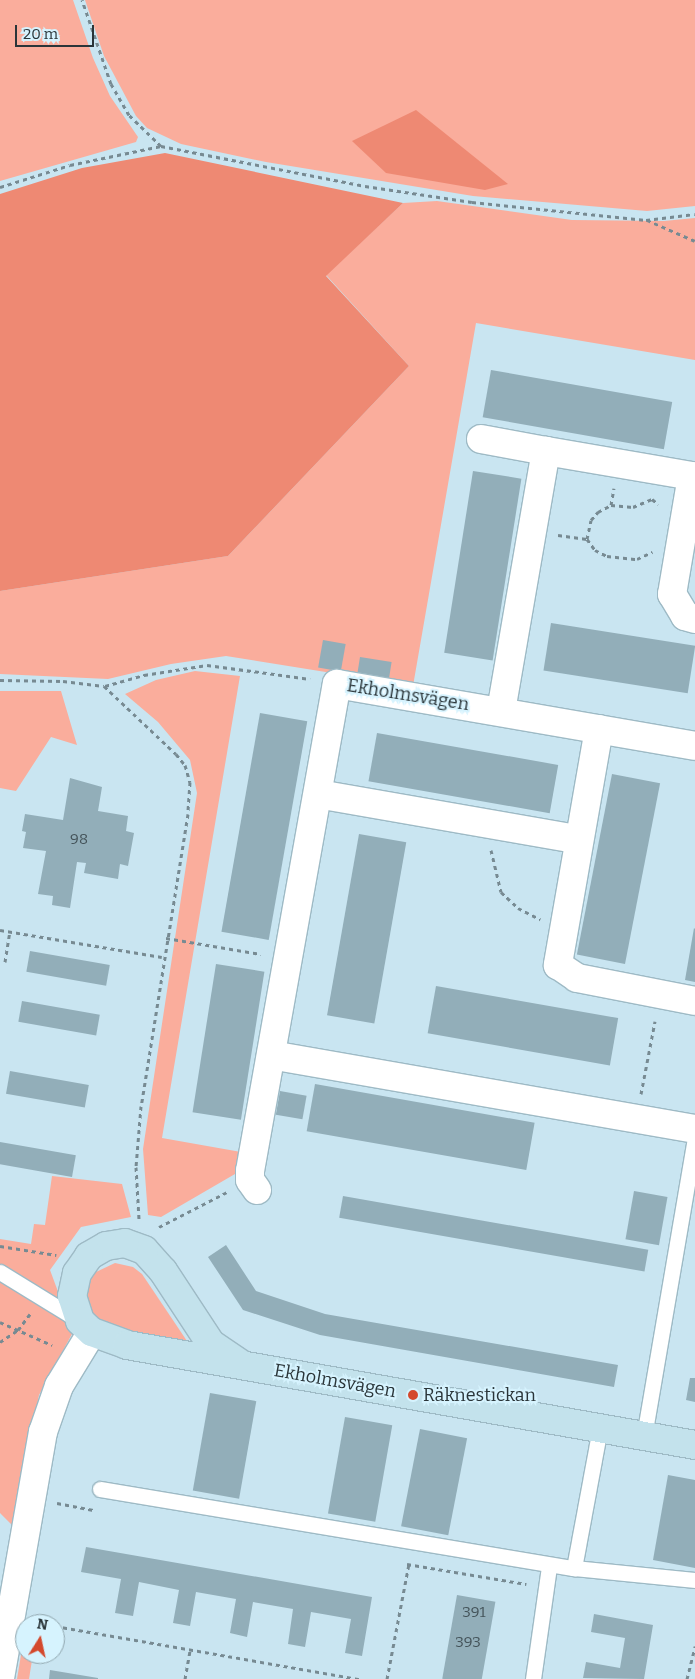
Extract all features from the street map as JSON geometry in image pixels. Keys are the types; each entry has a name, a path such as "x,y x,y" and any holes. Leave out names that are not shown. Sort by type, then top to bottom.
{"street":[{"path":"481,439 692,476 672,594 685,616 695,620"},
{"path":"501,711 546,451"},
{"name":"Ekholmsvägen","path":"254,1185 272,1055 337,684 695,746"},
{"path":"599,728 577,839 558,965 565,972 577,978 695,1001"},
{"path":"318,794 577,839"},
{"path":"272,1055 695,1129"},
{"path":"0,1678 46,1424 59,1386 86,1327 72,1296 77,1273 89,1256 106,1246 142,1239"},
{"name":"Ekholmsvägen","path":"142,1239 211,1344 241,1364"},
{"name":"Ekholmsvägen","path":"86,1327 127,1345 695,1445"}],"lane":[{"path":"644,1436 695,1139"},
{"path":"0,1272 86,1327"},
{"path":"574,1568 600,1428"},
{"path":"100,1489 549,1566 695,1580"},
{"path":"533,1679 549,1566"}],"path":[{"path":"82,0 111,84 129,115 161,146"},
{"path":"0,187 70,165 161,146 365,186 564,214 646,220 695,214"},
{"path":"646,220 695,240"},
{"path":"611,505 618,463"},
{"path":"532,531 587,539 595,550 607,556 637,559 681,542 658,514 658,501 652,500 633,507 611,505 598,512 591,520 587,539"},
{"path":"0,680 63,681 104,686 144,675 207,665 337,684"},
{"path":"104,686 176,754 185,765 190,782 188,814 162,957 140,1106 136,1167 142,1239"},
{"path":"495,825 491,846 492,865 501,892 536,918 563,924"},
{"path":"0,930 162,957"},
{"path":"5,962 10,931"},
{"path":"166,938 289,959"},
{"path":"637,1119 660,994"},
{"path":"142,1239 152,1231 254,1185"},
{"path":"0,1246 63,1256"},
{"path":"387,1679 413,1543"},
{"path":"65,1628 359,1679"},
{"path":"687,1679 695,1646"},
{"path":"185,1679 190,1650"}],"shaded area":[{"path":"0,0 73,0 93,58 110,96 138,137 136,142 0,181"},
{"path":"85,0 695,0 695,206 647,211 473,196 266,162 181,144 147,128 136,116 104,56"},
{"path":"416,110 508,184 485,190 386,173 352,141"},
{"path":"165,153 403,203 326,276 409,366 228,556 0,591 0,194 82,168"},
{"path":"437,201 572,220 664,221 695,218 695,360 476,323 413,686 226,656 171,664 108,679 0,674 0,591 228,556 409,366 326,275 403,203"},
{"path":"195,671 240,676 162,1138 241,1152 235,1174 161,1217 148,1215 143,1149 197,793 190,760 158,722 125,694 156,680"},
{"path":"0,691 61,691 77,745 51,737 16,791 0,788"},
{"path":"52,1176 122,1184 131,1217 81,1227 50,1270 73,1332 39,1395 12,1525 0,1513 0,1239 31,1244 34,1224 45,1225"},
{"path":"115,1263 133,1267 142,1274 191,1347 99,1324 84,1303 89,1281 96,1272"},
{"path":"20,1664 31,1664 29,1679 17,1679"}],"building":[{"path":"491,370 672,402 664,449 483,417"},
{"path":"473,471 521,479 493,660 444,653"},
{"path":"551,623 695,646 688,693 543,670"},
{"path":"323,640 346,644 341,672 318,668"},
{"path":"360,657 392,662 389,679 357,674"},
{"path":"260,713 307,721 269,940 221,932"},
{"path":"377,733 558,765 550,813 368,781"},
{"path":"612,774 660,783 625,964 577,955"},
{"path":"70,778 102,787 98,811 128,816 126,831 134,833 128,866 120,864 118,879 84,873 86,863 77,862 70,908 52,905 53,896 38,894 46,851 23,848 26,832 22,831 25,814 63,820"},
{"path":"359,834 406,842 374,1024 327,1015"},
{"path":"695,929 695,982 685,980"},
{"path":"30,951 110,965 106,986 26,972"},
{"path":"216,964 264,972 241,1120 193,1112"},
{"path":"436,986 618,1018 610,1065 428,1033"},
{"path":"22,1001 100,1015 96,1035 18,1022"},
{"path":"10,1071 89,1085 85,1108 6,1094"},
{"path":"315,1084 535,1123 526,1170 307,1131"},
{"path":"280,1091 307,1096 302,1119 276,1115"},
{"path":"0,1142 76,1155 72,1177 0,1164"},
{"path":"634,1191 667,1197 659,1245 625,1239"},
{"path":"343,1196 648,1250 644,1271 339,1218"},
{"path":"226,1245 256,1291 325,1314 618,1365 614,1387 320,1335 243,1310 208,1257"},
{"path":"690,1378 695,1378 695,1402 686,1400"},
{"path":"210,1393 256,1401 239,1499 193,1490"},
{"path":"345,1417 392,1425 375,1522 328,1514"},
{"path":"420,1429 467,1438 448,1535 401,1526"},
{"path":"668,1475 695,1480 695,1568 653,1560"},
{"path":"86,1547 372,1597 362,1656 345,1653 351,1619 311,1612 305,1647 288,1644 293,1609 253,1602 247,1637 230,1633 236,1599 196,1592 190,1626 173,1623 179,1590 139,1582 133,1616 115,1613 121,1579 81,1572"},
{"path":"457,1595 495,1602 482,1679 442,1679"},
{"path":"594,1614 653,1625 644,1679 583,1678 586,1662 620,1668 625,1638 591,1632"},
{"path":"50,1670 98,1678 98,1679 49,1679"}],"place":[{"name":"Räknestickan","path":"413,1395"}]}
